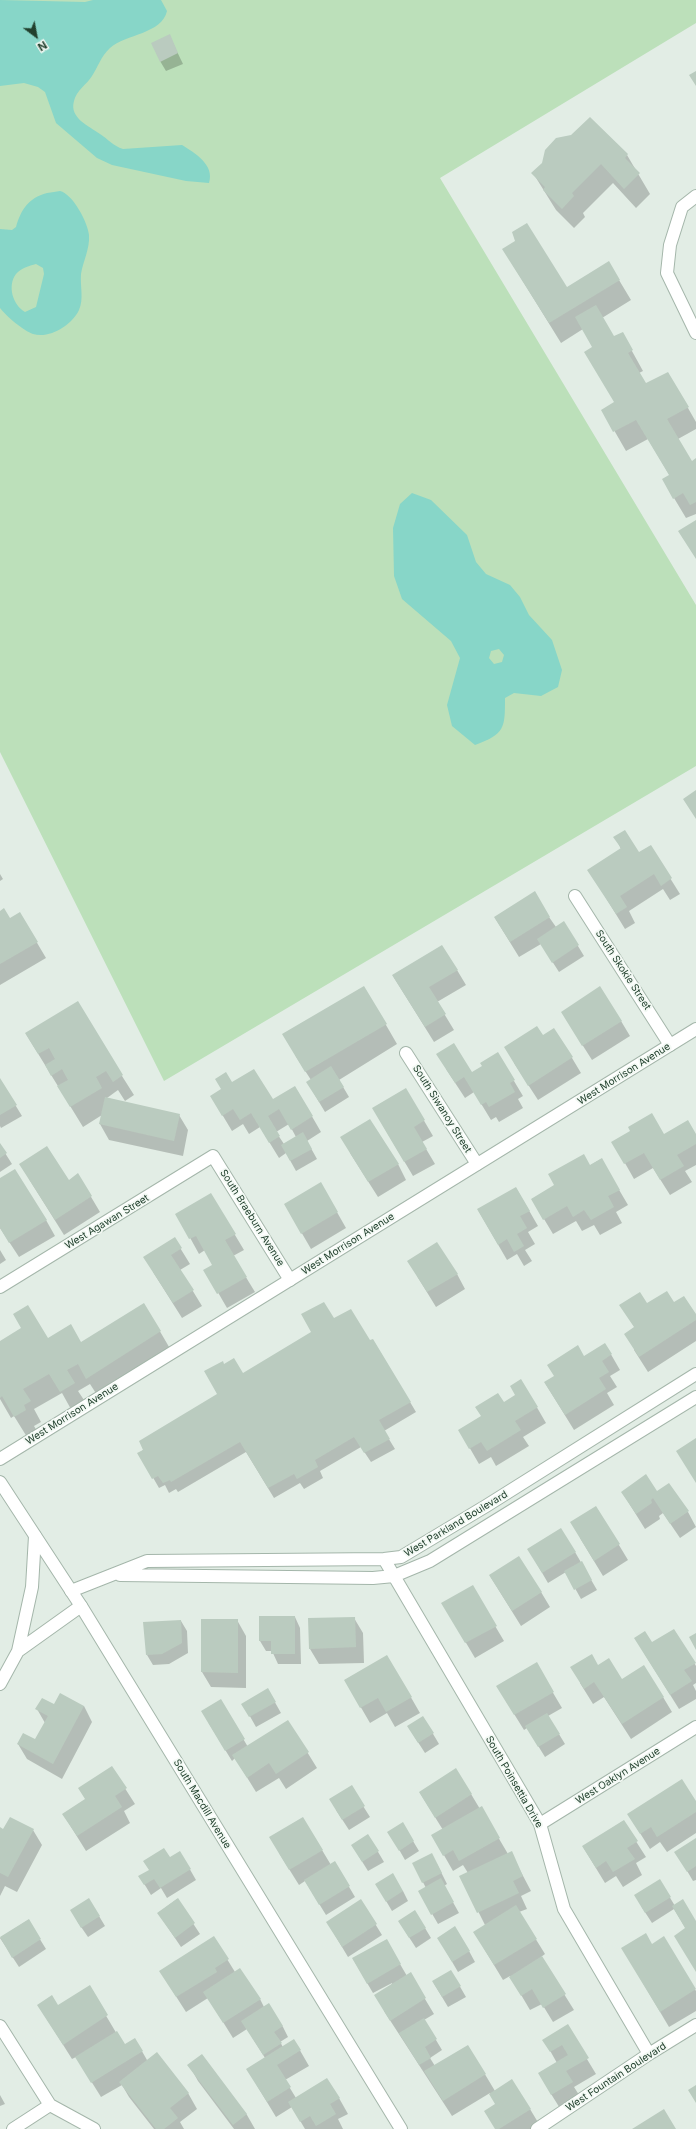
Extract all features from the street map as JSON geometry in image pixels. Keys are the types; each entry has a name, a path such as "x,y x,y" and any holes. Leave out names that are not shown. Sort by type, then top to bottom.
{"street":[{"path":"694,324 667,273 670,245 682,207 696,196"},
{"name":"South Skokie Street","path":"575,896 670,1045"},
{"name":"West Morrison Avenue","path":"0,1459 696,1029"},
{"name":"South Siwanoy Street","path":"406,1053 477,1164"},
{"name":"South Braeburn Avenue","path":"213,1156 290,1280"},
{"name":"West Agawan Street","path":"0,1287 213,1156"},
{"name":"West Parkland Boulevard","path":"71,1591 147,1561 384,1559 401,1557 486,1506 696,1374"},
{"name":"West Parkland Boulevard","path":"113,1575 373,1578 394,1576 436,1558 696,1397"},
{"name":"South Macdill Avenue","path":"0,1482 81,1606 400,2129"},
{"path":"0,1684 18,1652 32,1586 35,1536"},
{"name":"South Poinsettia Drive","path":"384,1559 540,1824 564,1909 649,2054"},
{"path":"18,1652 81,1606"},
{"name":"West Oaklyn Avenue","path":"540,1824 696,1727"},
{"name":"West Fountain Boulevard","path":"537,2129 649,2054 696,2025"},
{"path":"0,2026 50,2106 94,2129"},
{"path":"12,2129 50,2106"}],"green space":[{"path":"0,0 696,0 696,23 440,178 696,605 696,766 164,1081 0,752"}],"water":[{"path":"0,0 85,2 93,0 161,0 167,11 164,19 151,29 117,43 107,51 90,79 75,97 73,107 74,112 86,125 119,148 182,145 203,160 207,165 210,177 209,183 186,181 112,165 97,158 56,123 45,92 38,87 24,83 0,86"},
{"path":"60,191 70,197 75,203 86,223 88,230 89,240 81,274 82,297 76,316 66,326 53,333 40,335 33,334 25,330 11,319 0,308 0,229 12,230 16,227 20,215 30,201 40,195","holes":["36,264 43,268 44,274 36,307 25,312 17,305 13,295 13,279 18,272 28,266"]},
{"path":"412,493 431,500 467,535 476,562 486,574 510,585 520,597 529,615 552,640 562,670 558,687 541,696 514,693 505,698 505,716 501,729 492,737 475,745 452,726 447,705 460,658 451,641 402,599 394,576 393,528 400,504","holes":["499,649 504,655 502,662 494,664 489,658 491,651"]}],"building":[{"path":"170,34 178,53 160,62 151,43"},
{"path":"696,71 696,86 689,75"},
{"path":"590,117 628,154 625,158 640,173 624,189 601,164 572,193 574,196 562,209 543,190 545,187 531,173 542,163 545,150 556,138 571,135"},
{"path":"527,223 567,287 609,261 620,280 549,323 502,249 515,241 512,232"},
{"path":"596,305 614,336 623,332 633,350 628,353 646,383 668,372 689,407 667,419 692,461 696,458 696,502 690,505 683,493 673,499 662,479 669,475 636,420 613,432 601,410 614,402 584,352 592,347 575,317"},
{"path":"696,520 696,559 678,531"},
{"path":"696,790 696,819 683,799"},
{"path":"625,830 639,852 651,845 672,878 661,886 654,874 620,896 627,907 616,914 587,870 621,848 613,837"},
{"path":"535,891 550,917 510,942 494,917"},
{"path":"4,908 10,918 20,912 38,942 0,964 0,911"},
{"path":"564,921 579,945 552,963 537,939"},
{"path":"442,945 458,970 429,987 446,1014 425,1027 392,975"},
{"path":"364,986 387,1024 305,1072 282,1034"},
{"path":"600,986 622,1021 582,1046 561,1012"},
{"path":"78,1001 123,1075 113,1082 106,1071 96,1077 102,1088 70,1107 57,1086 68,1080 62,1069 51,1076 45,1065 55,1059 49,1048 38,1054 25,1033"},
{"path":"537,1026 543,1035 554,1028 573,1057 528,1086 504,1047"},
{"path":"454,1043 472,1072 482,1066 480,1063 498,1052 515,1080 510,1083 515,1092 489,1107 486,1102 481,1105 464,1077 455,1083 436,1054"},
{"path":"331,1066 344,1087 319,1102 306,1082"},
{"path":"254,1069 273,1099 295,1086 313,1116 291,1130 279,1109 268,1116 280,1136 269,1143 251,1113 240,1120 233,1109 222,1116 210,1096 221,1089 215,1079 226,1072 232,1082"},
{"path":"0,1078 17,1105 0,1115"},
{"path":"406,1088 425,1120 414,1127 427,1149 404,1162 372,1108"},
{"path":"105,1097 180,1114 174,1141 99,1124"},
{"path":"652,1113 664,1134 688,1120 696,1134 696,1144 677,1155 684,1166 660,1180 644,1153 624,1164 611,1142 630,1131 628,1127"},
{"path":"370,1119 399,1164 368,1182 340,1137"},
{"path":"303,1132 312,1149 290,1161 281,1145"},
{"path":"0,1143 7,1153 0,1158"},
{"path":"47,1146 69,1180 78,1173 92,1196 55,1220 19,1164"},
{"path":"584,1154 590,1165 602,1158 620,1190 608,1196 614,1207 591,1220 584,1210 573,1217 567,1206 543,1220 531,1199 554,1185 548,1174"},
{"path":"15,1169 47,1220 9,1243 0,1228 0,1178"},
{"path":"321,1182 338,1212 301,1234 284,1204"},
{"path":"516,1187 530,1211 520,1216 527,1228 517,1234 524,1246 514,1252 507,1239 498,1245 477,1209"},
{"path":"211,1193 236,1234 225,1240 247,1277 217,1294 203,1270 212,1265 196,1236 189,1239 175,1214"},
{"path":"175,1237 182,1248 171,1255 194,1290 173,1303 143,1257"},
{"path":"437,1242 458,1274 427,1292 407,1261"},
{"path":"667,1291 674,1302 684,1296 696,1314 696,1320 639,1357 624,1334 634,1327 619,1305 640,1292 647,1303"},
{"path":"324,1302 334,1318 351,1309 370,1340 373,1339 411,1402 379,1420 390,1439 364,1453 354,1437 315,1460 318,1467 297,1479 294,1474 268,1488 240,1442 171,1482 170,1480 163,1483 158,1476 152,1479 137,1453 143,1450 139,1441 217,1394 204,1371 223,1361 224,1364 234,1358 243,1373 311,1332 301,1314"},
{"path":"144,1303 161,1331 86,1379 78,1364 67,1370 75,1383 60,1392 49,1374 23,1389 31,1401 24,1405 26,1410 14,1417 2,1396 0,1398 0,1341 21,1328 13,1314 28,1305 48,1338 71,1324 81,1342"},
{"path":"605,1343 612,1354 602,1361 609,1372 599,1378 606,1389 565,1415 544,1382 554,1376 547,1365 578,1345 584,1356"},
{"path":"521,1379 538,1407 515,1421 521,1430 487,1451 481,1442 469,1449 458,1430 481,1416 475,1407 498,1393 504,1402 515,1395 510,1386"},
{"path":"696,1438 696,1483 676,1451"},
{"path":"646,1474 657,1491 669,1483 689,1511 670,1524 653,1498 651,1500 652,1503 636,1514 621,1492"},
{"path":"596,1506 620,1544 594,1561 570,1522"},
{"path":"561,1528 576,1552 542,1573 527,1549"},
{"path":"519,1556 542,1592 512,1611 489,1575"},
{"path":"582,1561 592,1580 574,1590 564,1571"},
{"path":"473,1585 497,1626 465,1643 441,1603"},
{"path":"259,1616 295,1616 295,1654 271,1654 271,1641 259,1641"},
{"path":"355,1617 356,1647 309,1649 308,1618"},
{"path":"201,1619 238,1619 238,1673 201,1672"},
{"path":"181,1620 182,1643 162,1654 146,1655 143,1622"},
{"path":"674,1629 696,1663 684,1670 692,1681 670,1695 634,1638 645,1631 652,1642"},
{"path":"696,1633 696,1650 689,1637"},
{"path":"592,1654 598,1665 609,1658 622,1679 644,1665 664,1697 622,1724 594,1682 584,1689 570,1667"},
{"path":"387,1655 412,1697 386,1712 378,1698 360,1708 344,1680"},
{"path":"537,1662 554,1692 514,1715 496,1686"},
{"path":"268,1688 276,1702 249,1717 241,1704"},
{"path":"60,1693 84,1706 53,1764 17,1744 23,1733 35,1739 48,1716 35,1709 42,1698 54,1704"},
{"path":"221,1699 245,1739 225,1751 201,1711"},
{"path":"547,1713 560,1734 538,1747 525,1726"},
{"path":"423,1716 434,1733 418,1743 407,1726"},
{"path":"288,1720 309,1752 276,1774 269,1763 247,1778 232,1755"},
{"path":"112,1766 127,1788 115,1796 122,1807 77,1836 62,1814 85,1799 78,1788"},
{"path":"456,1768 472,1794 435,1818 419,1792"},
{"path":"682,1779 696,1801 696,1812 657,1837 651,1827 640,1834 627,1814"},
{"path":"352,1785 365,1806 342,1820 329,1799"},
{"path":"482,1806 500,1838 459,1861 453,1850 443,1856 431,1835"},
{"path":"10,1817 34,1829 8,1877 0,1873 0,1827 3,1829"},
{"path":"303,1817 323,1850 289,1870 269,1837"},
{"path":"624,1820 638,1841 627,1848 635,1859 613,1872 606,1861 596,1868 582,1846"},
{"path":"403,1822 414,1841 399,1851 387,1832"},
{"path":"368,1834 379,1851 362,1862 351,1845"},
{"path":"696,1838 696,1866 687,1872 674,1852"},
{"path":"164,1848 170,1857 180,1851 191,1869 160,1888 154,1879 144,1885 138,1876 149,1870 143,1861"},
{"path":"512,1851 523,1876 513,1881 519,1893 477,1913 459,1876"},
{"path":"432,1853 442,1873 422,1883 412,1863"},
{"path":"335,1861 350,1886 319,1905 304,1880"},
{"path":"393,1873 403,1891 386,1902 375,1884"},
{"path":"441,1878 454,1902 431,1915 418,1891"},
{"path":"660,1879 671,1897 645,1913 634,1895"},
{"path":"89,1898 100,1916 81,1928 70,1910"},
{"path":"178,1898 195,1923 175,1938 157,1913"},
{"path":"361,1899 377,1924 342,1947 326,1922"},
{"path":"683,1899 696,1921 696,1972 674,1936 685,1928 672,1906"},
{"path":"516,1905 537,1939 494,1965 473,1932"},
{"path":"415,1910 426,1928 409,1938 398,1921"},
{"path":"29,1919 41,1939 12,1958 0,1937"},
{"path":"455,1926 470,1951 452,1962 437,1938"},
{"path":"646,1933 652,1944 664,1936 696,1989 660,2012 621,1948"},
{"path":"214,1936 229,1959 215,1968 217,1972 176,1997 159,1971"},
{"path":"387,1939 401,1964 367,1984 352,1958"},
{"path":"542,1956 566,1994 543,2008 532,1989 521,1996 509,1977"},
{"path":"240,1968 261,1999 223,2023 203,1992"},
{"path":"451,1970 461,1986 442,1997 432,1981"},
{"path":"411,1972 426,1998 390,2021 374,1995"},
{"path":"90,1985 108,2015 63,2045 37,2005 52,1995 58,2005"},
{"path":"269,2003 283,2026 274,2032 282,2043 263,2055 241,2021"},
{"path":"424,2018 437,2039 425,2047 431,2058 419,2065 399,2033"},
{"path":"568,2024 589,2058 566,2071 573,2082 551,2095 538,2073 568,2055 562,2045 550,2052 542,2040"},
{"path":"117,2031 125,2044 135,2038 143,2051 91,2083 75,2057"},
{"path":"294,2039 301,2050 277,2065 291,2087 267,2102 246,2069"},
{"path":"468,2045 486,2074 443,2101 424,2071"},
{"path":"157,2052 189,2093 170,2108 178,2118 164,2129 156,2129 119,2082"},
{"path":"202,2054 247,2114 233,2125 187,2065"},
{"path":"327,2078 340,2098 330,2104 336,2114 316,2126 310,2116 300,2122 288,2102"},
{"path":"512,2079 531,2109 499,2129 495,2129 484,2111 495,2104 489,2094"},
{"path":"696,2085 696,2103 688,2090"},
{"path":"664,2109 676,2129 632,2129"}]}
